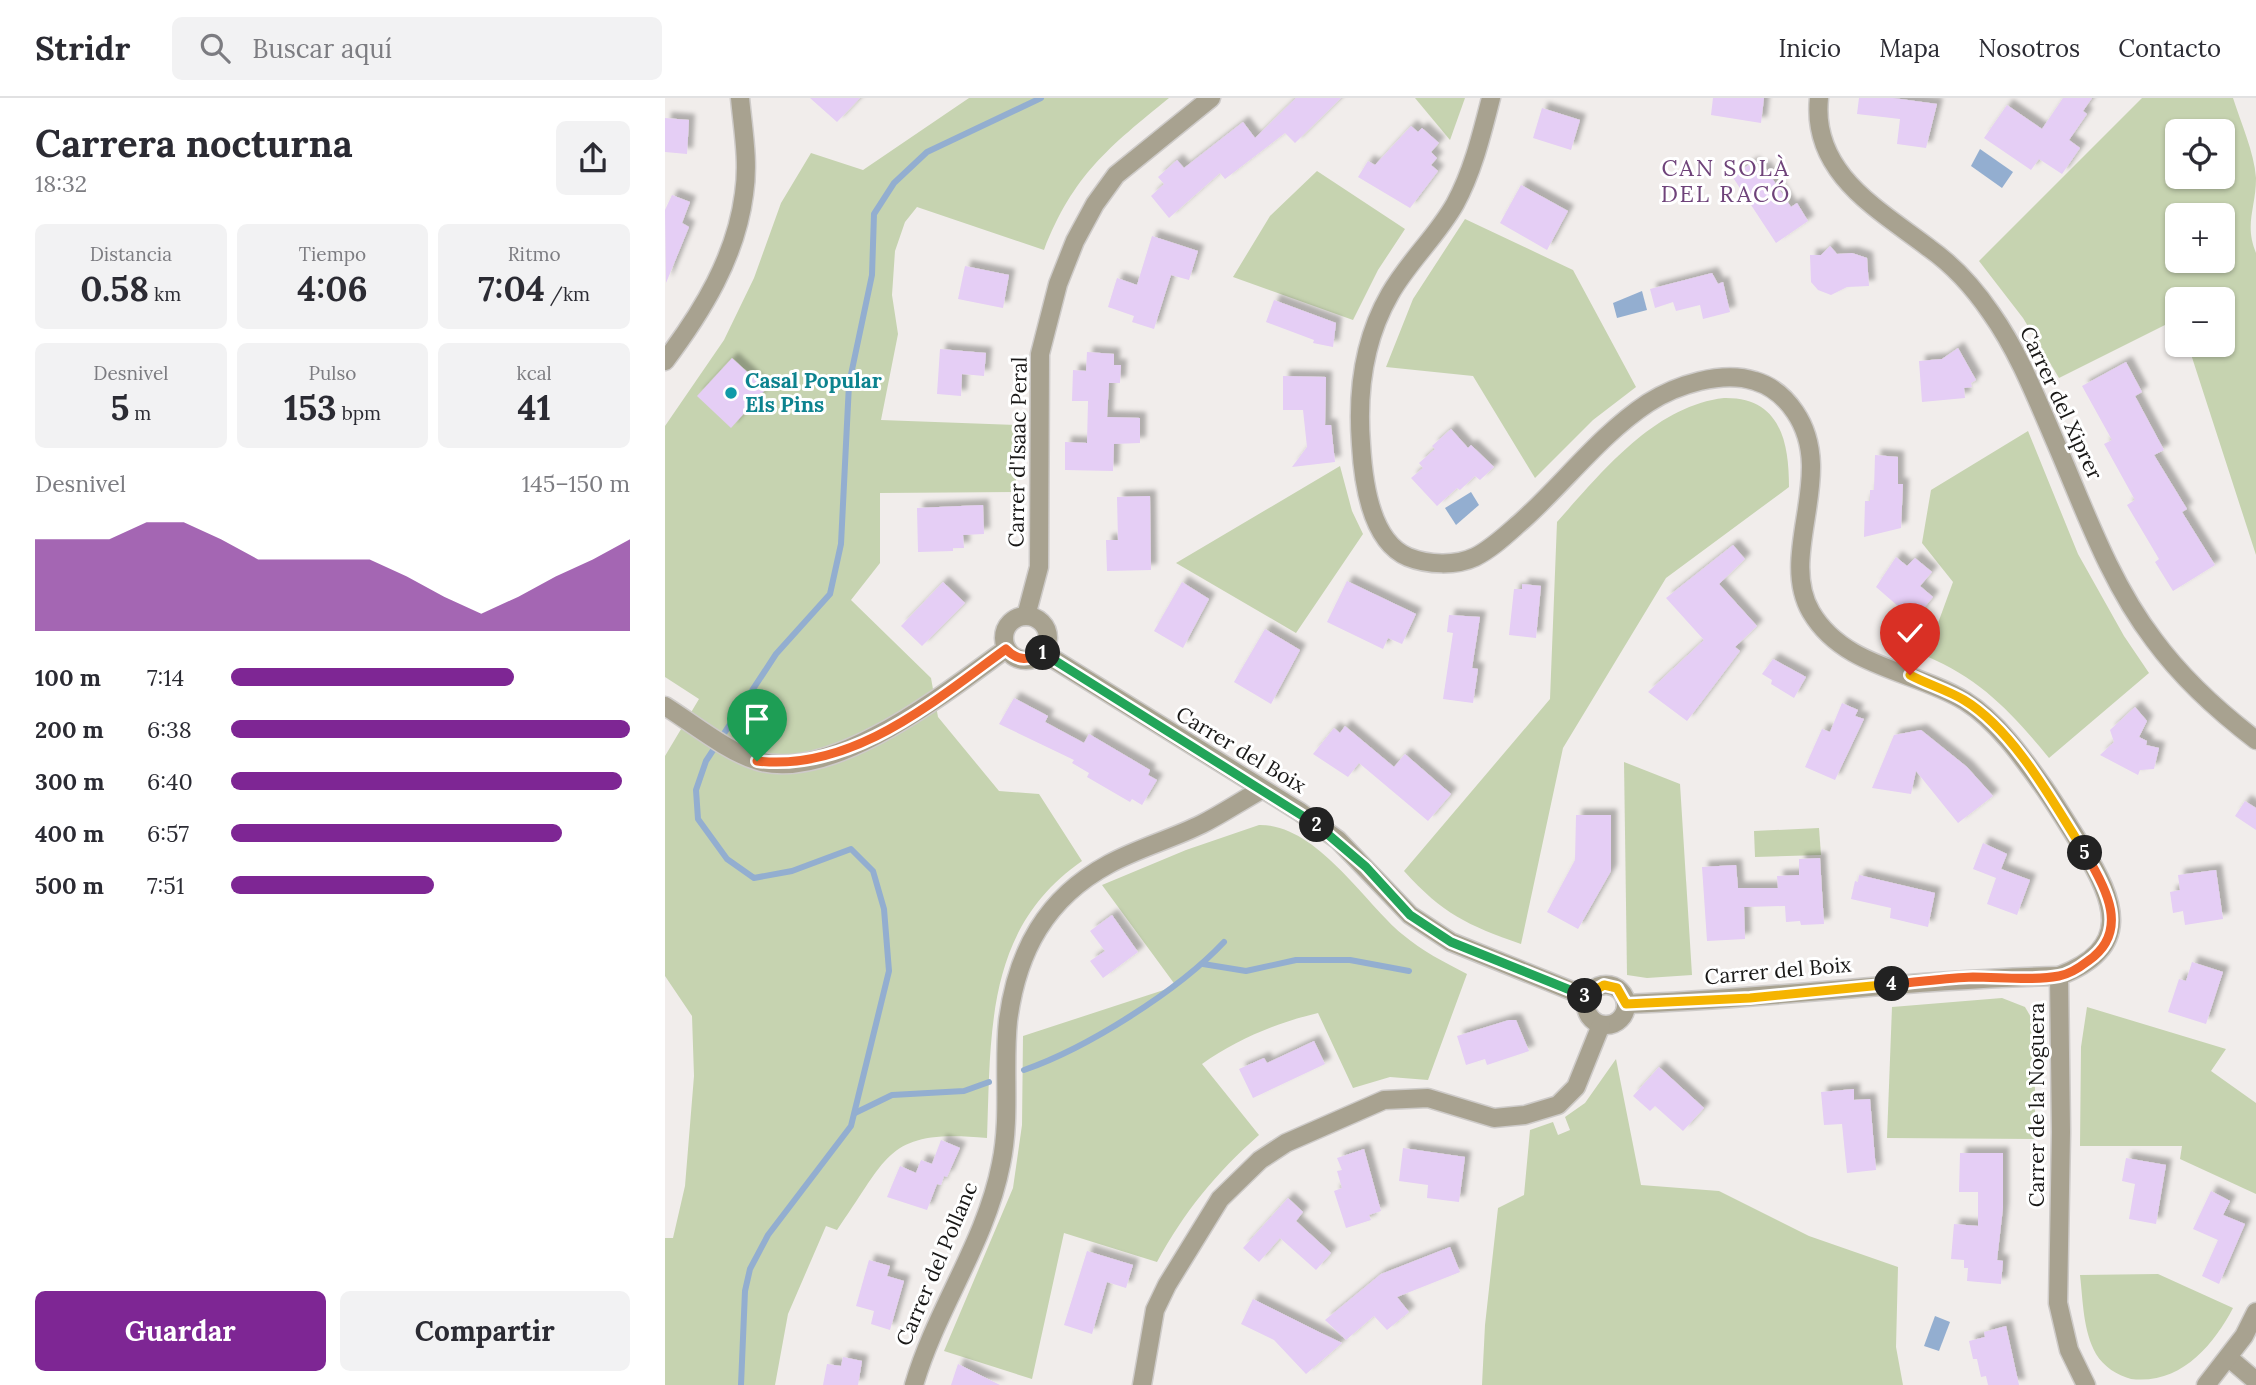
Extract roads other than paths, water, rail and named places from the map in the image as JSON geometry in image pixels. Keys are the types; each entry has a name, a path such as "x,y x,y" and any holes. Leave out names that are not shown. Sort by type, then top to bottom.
{"street":[{"path":"665,361 706,302 728,256 738,222 744,194 746,158 740,98"},
{"name":"Carrer d'Isaac Peral","path":"1026,616 1039,567 1040,354 1058,284 1075,241 1095,204 1116,175 1212,98"},
{"name":"Carrer de la Noguera","path":"1491,98 1469,172 1454,205 1390,292 1362,372 1362,464 1373,511 1388,542 1401,555 1417,561 1461,562 1478,556 1538,506 1611,432 1653,400 1717,378 1755,380 1775,390 1787,400 1808,436 1811,456 1811,496 1801,575 1803,592 1811,611 1845,649 1947,692 1984,715 2045,789 2107,891 2113,918 2110,937 2099,954 2077,969 2059,976 2061,1132 2058,1303 2069,1350 2086,1385"},
{"name":"Carrer del Xiprer","path":"1819,98 1820,129 1838,172 1853,191 1953,268 2004,332 2114,575 2153,639 2192,685 2256,740"},
{"path":"1026,616 1042,622 1048,633 1042,652 1034,659 1012,656 1006,649 1006,632 1009,625 1026,616"},
{"path":"665,706 757,761 798,763 819,758 879,734 920,712 1006,649"},
{"name":"Carrer del Boix","path":"1042,652 1338,840 1410,915 1444,938 1467,951 1587,997"},
{"name":"Carrer del Pollanc","path":"914,1385 943,1306 976,1241 998,1176 1005,1127 1010,1012 1024,953 1039,923 1079,882 1100,869 1202,824 1261,790"},
{"name":"Carrer del Boix","path":"1626,1004 1750,998 1968,978 2059,976"},
{"path":"1611,985 1622,992 1626,1004 1619,1020 1601,1025 1587,1011 1587,997 1597,987 1611,985"},
{"path":"1142,1385 1155,1310 1167,1285 1220,1199 1261,1160 1286,1143 1384,1100 1428,1098 1495,1118 1525,1115 1557,1105 1576,1087 1601,1025"},
{"path":"2206,1385 2229,1358 2256,1312"},
{"path":"2229,1358 2256,1381"}],"water":[{"path":"1980,149 2013,172 2002,188 1971,166"},
{"path":"1642,291 1647,310 1617,318 1613,303"},
{"path":"1471,492 1479,505 1456,525 1445,508"},
{"path":"1935,1316 1950,1322 1939,1351 1924,1346"}],"waterway":[{"path":"741,1385 745,1291 750,1269 768,1235 851,1126 889,971 884,909 873,871 851,849 792,871 754,878 727,859 698,819 696,790 706,761 776,654 830,594 841,544 849,384 872,275 874,214 894,183 927,152 1041,98"},
{"path":"1024,1070 1075,1048 1130,1016 1182,980 1224,942"},
{"path":"1203,964 1246,971 1296,960 1350,960 1409,971"},
{"path":"855,1113 892,1095 964,1091 989,1082"}],"place":[{"name":"Casal Popular Els Pins","path":"731,393"}],"district":[{"name":"CAN SOLÀ DEL RACÓ","path":"1726,181"}]}
